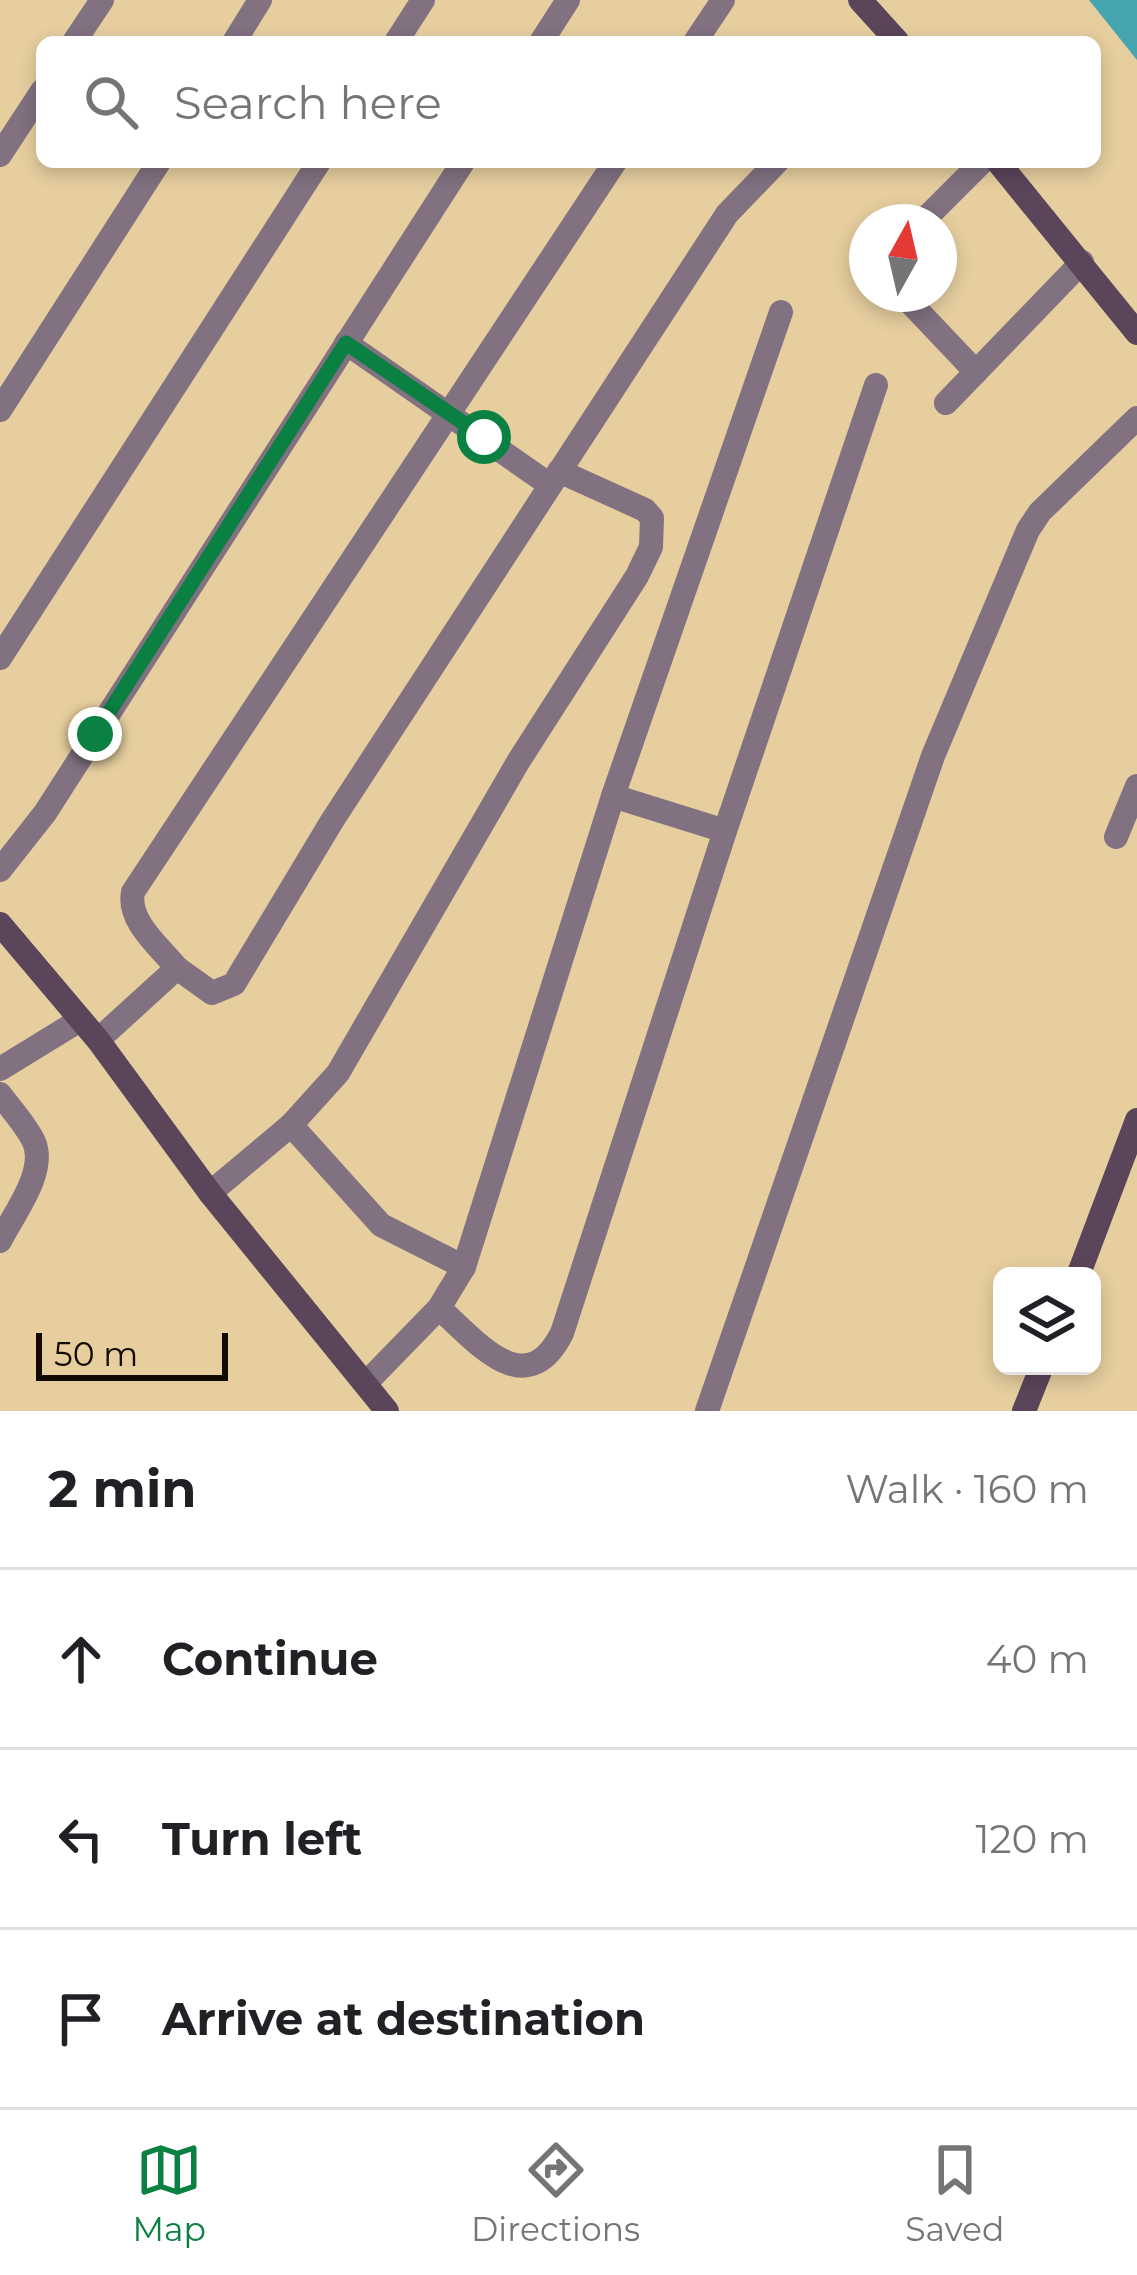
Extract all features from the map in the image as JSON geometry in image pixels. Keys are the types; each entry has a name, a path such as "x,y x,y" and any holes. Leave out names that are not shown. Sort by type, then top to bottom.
{"main road":[{"path":"860,0 893,36"},
{"path":"1003,168 1137,333"},
{"path":"0,924 98,1040 210,1193 387,1411"},
{"path":"1081,1267 1137,1120"},
{"path":"1024,1411 1038,1375"}],"street":[{"path":"78,36 102,0"},
{"path":"238,36 260,0"},
{"path":"400,36 423,0"},
{"path":"545,36 568,0"},
{"path":"699,36 723,0"},
{"path":"0,155 36,100"},
{"path":"0,410 155,168"},
{"path":"0,658 315,168"},
{"path":"0,870 45,813 459,168"},
{"path":"611,168 133,892 137,920 177,968 212,993 234,984 332,821 727,214 771,168"},
{"path":"940,204 976,168"},
{"path":"946,403 1082,262"},
{"path":"366,1383 439,1308 464,1268 613,796 781,312"},
{"path":"919,312 976,372"},
{"path":"210,1193 291,1125 338,1073 518,762 651,547 652,518 645,510 554,478 346,343"},
{"path":"439,1308 493,1357 514,1366 537,1365 553,1351 876,385"},
{"path":"707,1411 933,756 1028,530 1040,512 1137,418"},
{"path":"1116,837 1137,786"},
{"path":"613,796 724,831"},
{"path":"98,1040 177,968"},
{"path":"0,1069 80,1020"},
{"path":"0,1094 35,1143 37,1160 0,1241"},
{"path":"291,1125 381,1225 464,1268"}],"water":[{"path":"1089,0 1137,0 1137,60"}],"route":[{"path":"95,734 346,343 484,437"}]}
